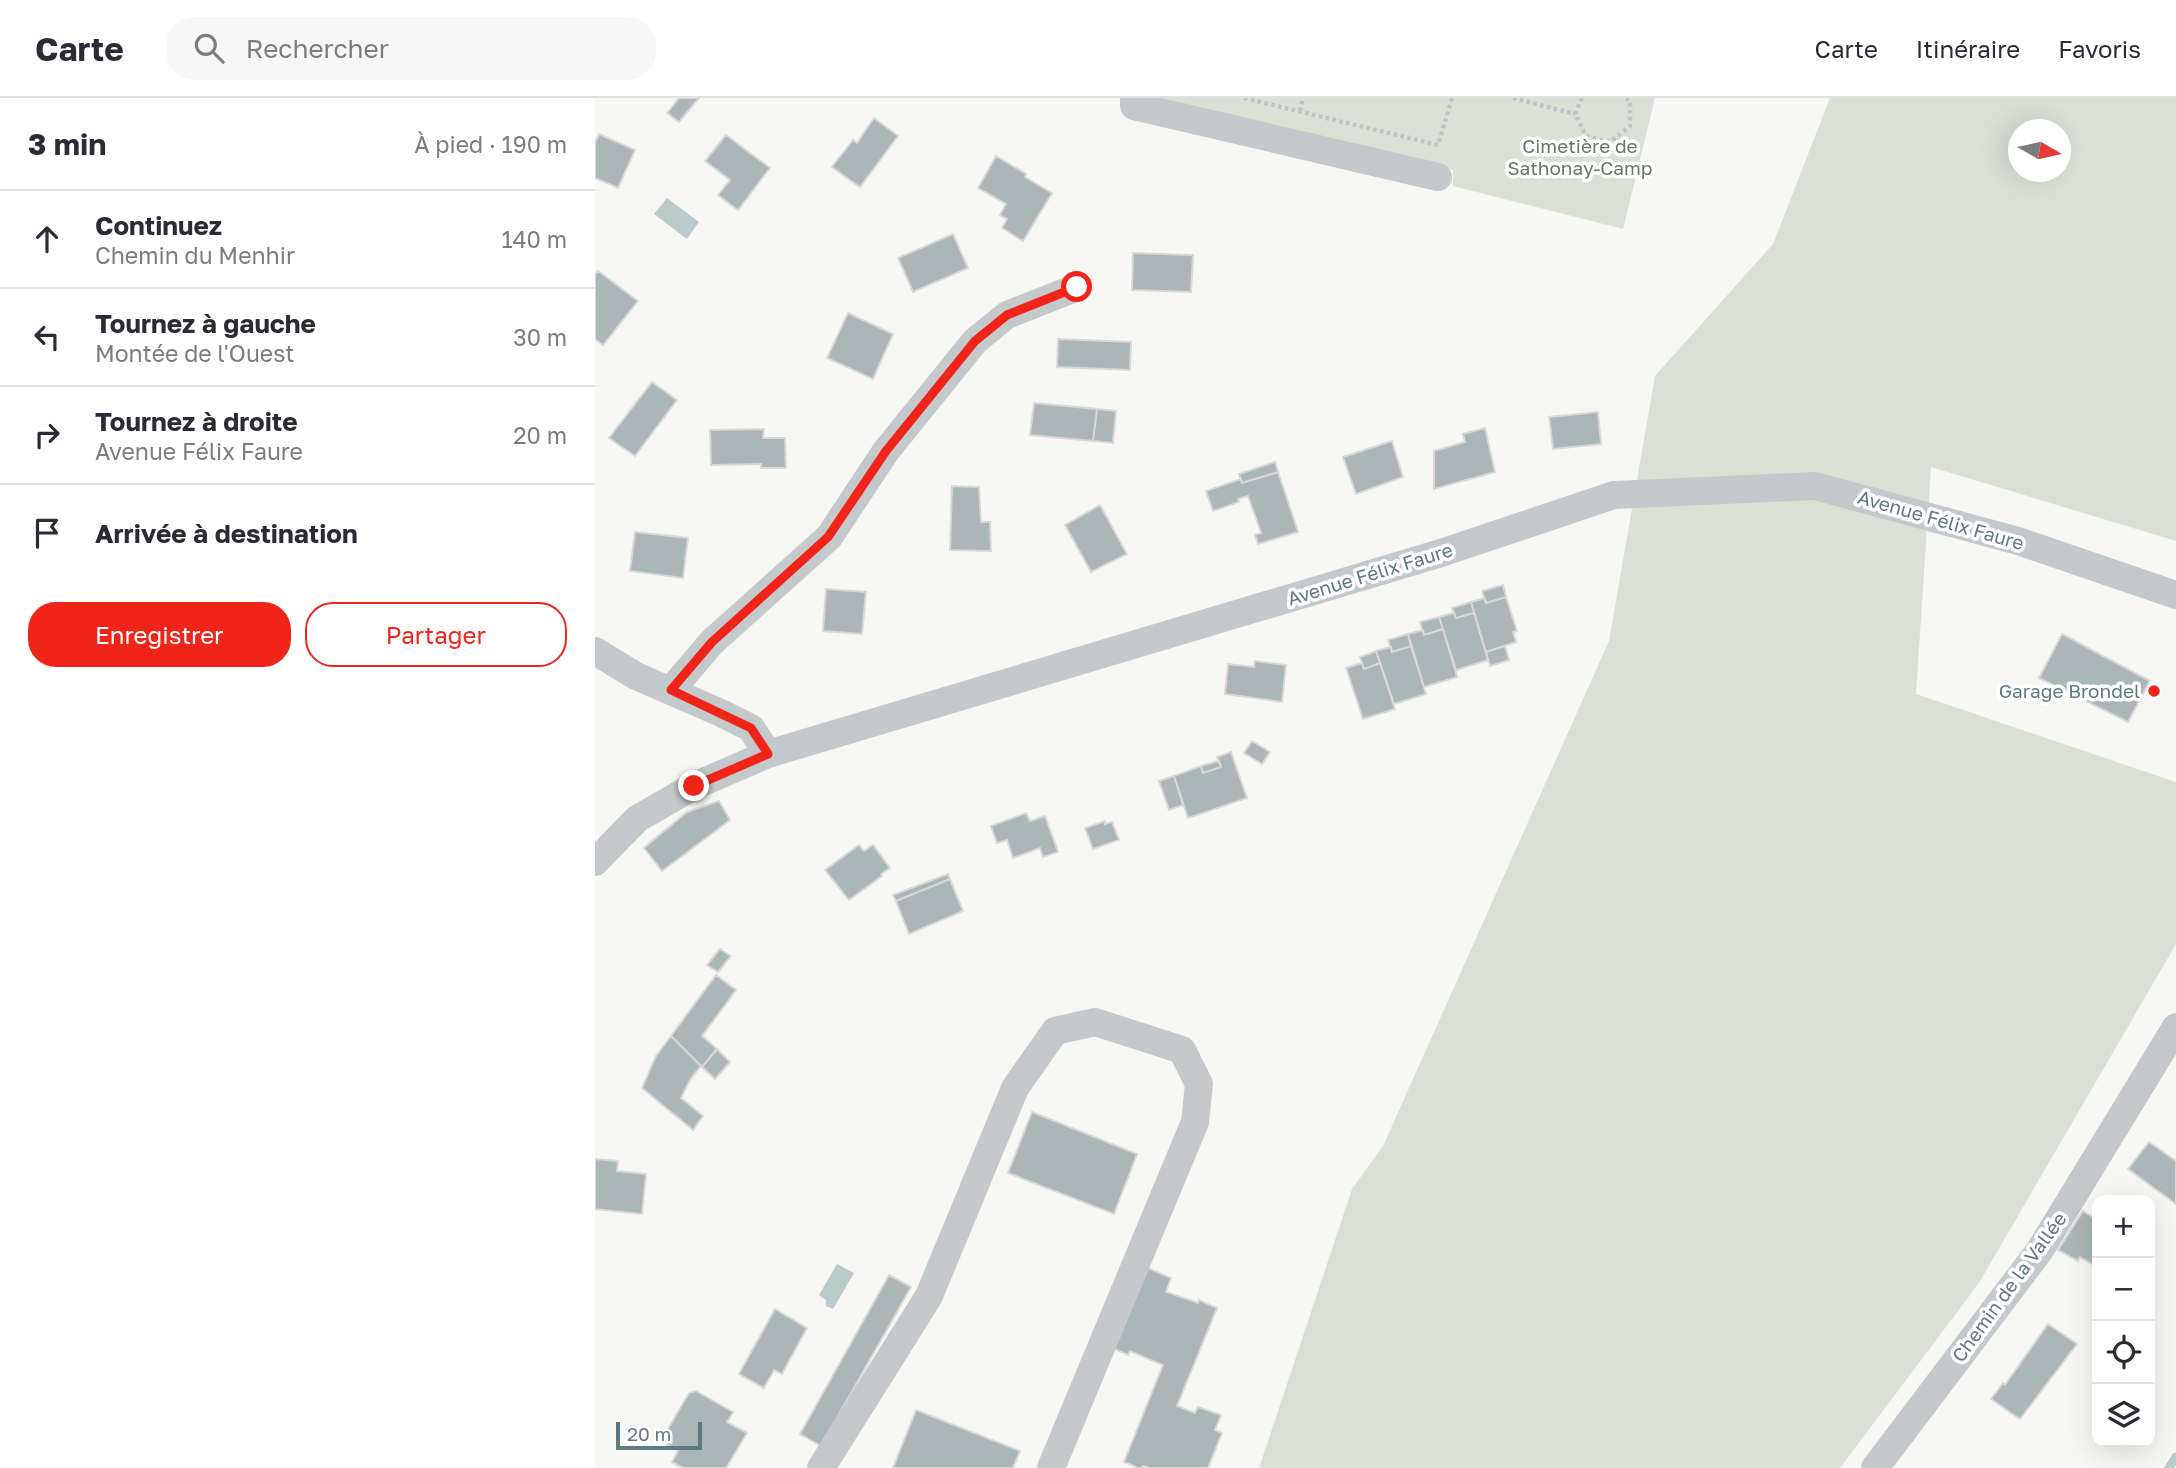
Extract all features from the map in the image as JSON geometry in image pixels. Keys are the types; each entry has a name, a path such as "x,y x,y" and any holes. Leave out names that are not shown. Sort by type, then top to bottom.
{"street":[{"path":"1133,98 1134,106 1438,177"},
{"path":"671,690 712,642 828,537 886,451 975,341 1007,315 1077,287"},
{"name":"Avenue Félix Faure","path":"595,862 637,819 694,786 768,754 1441,553 1613,495 1815,485 2018,541 2176,595"},
{"path":"595,651 636,676 751,728 768,754"},
{"path":"821,1468 929,1296 1015,1088 1055,1031 1095,1022 1182,1050 1199,1084 1195,1122 1051,1468"},
{"name":"Chemin de la Vallée","path":"1875,1468 2040,1250 2176,1027"}],"path":[{"path":"1244,98 1438,145 1452,98"},
{"path":"1300,111 1303,98"},
{"path":"1513,98 1575,114 1586,136 1610,142 1630,126 1630,101 1626,98"},
{"path":"1575,114 1582,98"}],"green space":[{"name":"Cimetière de Sathonay-Camp","path":"1146,98 1655,98 1623,229 1453,186 1453,170"},
{"path":"1830,98 2176,98 2176,541 1931,467 1916,694 2176,782 2176,944 1979,1283 1840,1468 1259,1468 1352,1189 1383,1146 1609,641 1655,376 1773,244"}],"shaded area":[{"path":"667,198 699,222 687,239 654,214"},
{"path":"837,1264 854,1273 833,1309 826,1306 826,1300 819,1295"}],"building":[{"path":"679,98 699,98 679,122 667,113"},
{"path":"874,118 898,136 860,187 832,167 853,140 857,143"},
{"path":"599,134 635,150 618,188 595,178 595,143"},
{"path":"726,135 770,168 738,210 718,195 730,180 705,161"},
{"path":"996,156 1052,193 1023,241 1002,228 1007,219 1000,215 1006,204 978,188"},
{"path":"953,234 968,268 913,292 898,258"},
{"path":"1133,253 1193,255 1191,292 1132,290"},
{"path":"598,271 638,301 603,345 595,339 595,275"},
{"path":"848,313 893,334 873,379 827,358"},
{"path":"1058,339 1131,342 1130,370 1057,367"},
{"path":"652,382 677,400 635,456 609,438"},
{"path":"1034,403 1097,409 1093,441 1030,435"},
{"path":"1097,409 1116,411 1113,443 1093,441"},
{"path":"1598,412 1601,444 1553,449 1549,417"},
{"path":"1485,428 1495,472 1434,489 1434,451 1465,442 1463,434"},
{"path":"764,429 763,438 785,438 786,468 761,468 761,464 711,465 710,430"},
{"path":"1392,441 1403,477 1356,494 1343,457"},
{"path":"1275,462 1278,472 1242,483 1239,474"},
{"path":"1278,472 1298,532 1258,544 1255,535 1261,533 1248,496 1213,511 1206,491 1241,479 1242,483"},
{"path":"952,486 979,487 981,522 990,522 991,551 950,550"},
{"path":"1100,505 1127,554 1091,572 1065,525"},
{"path":"635,532 688,538 683,578 630,571"},
{"path":"1503,585 1506,597 1486,603 1482,591"},
{"path":"826,589 866,592 862,634 823,631"},
{"path":"1506,597 1517,631 1513,632 1516,642 1486,652 1471,602 1485,598 1486,603"},
{"path":"1471,602 1474,613 1456,618 1452,608"},
{"path":"1454,613 1456,618 1474,613 1488,660 1456,670 1439,617"},
{"path":"1439,617 1443,629 1424,635 1420,622"},
{"path":"1443,629 1457,677 1424,687 1408,634 1423,630 1424,635"},
{"path":"1408,634 1411,646 1392,652 1388,640"},
{"path":"2062,634 2150,681 2128,722 2039,678"},
{"path":"1411,646 1426,694 1394,704 1376,651 1391,647 1392,652"},
{"path":"1505,646 1509,660 1490,666 1486,652"},
{"path":"1376,651 1380,663 1364,669 1360,657"},
{"path":"1255,661 1286,665 1282,702 1225,694 1228,664 1254,667"},
{"path":"1362,663 1364,669 1380,663 1395,709 1363,719 1346,668"},
{"path":"1252,741 1270,752 1262,764 1244,753"},
{"path":"1231,752 1247,798 1188,818 1174,776 1201,766 1203,773 1221,767 1217,757"},
{"path":"1219,761 1221,767 1203,773 1201,766"},
{"path":"1174,776 1183,805 1169,810 1159,781"},
{"path":"719,801 730,820 662,871 644,848 687,812"},
{"path":"1026,813 1030,821 1045,816 1058,852 1043,857 1040,848 1013,858 1007,840 997,843 991,826"},
{"path":"1105,821 1105,824 1112,822 1119,840 1093,849 1085,828"},
{"path":"859,845 864,851 873,845 890,868 849,900 825,870"},
{"path":"948,874 950,879 896,901 893,895"},
{"path":"950,879 963,911 909,934 896,901"},
{"path":"720,949 731,956 718,972 707,965"},
{"path":"716,975 736,990 702,1036 717,1049 702,1067 671,1036"},
{"path":"671,1036 701,1066 691,1078 681,1098 703,1116 693,1130 642,1088 656,1056"},
{"path":"717,1049 730,1062 715,1079 702,1067"},
{"path":"1032,1112 1137,1154 1114,1214 1008,1173"},
{"path":"2149,1142 2176,1161 2176,1204 2128,1169"},
{"path":"595,1159 618,1161 617,1171 646,1174 642,1214 595,1209"},
{"path":"2083,1211 2092,1217 2092,1264 2080,1257 2078,1261 2058,1250"},
{"path":"1143,1266 1171,1278 1166,1292 1198,1303 1199,1300 1217,1308 1177,1406 1195,1413 1198,1407 1221,1415 1215,1430 1222,1433 1208,1468 1138,1468 1124,1462 1163,1365 1130,1351 1128,1355 1110,1347"},
{"path":"889,1275 911,1287 821,1446 800,1434"},
{"path":"775,1309 807,1328 782,1374 774,1370 764,1388 739,1374"},
{"path":"2048,1324 2077,1344 2020,1419 1991,1399 2003,1383 2005,1385"},
{"path":"696,1391 733,1412 727,1422 747,1433 726,1468 683,1468 672,1462 678,1451 661,1441 689,1393"},
{"path":"916,1410 1020,1451 1013,1468 893,1468"}],"waterway":[{"path":"2169,1468 2176,1457"}],"place":[{"name":"Garage Brondel","path":"2154,691"}],"route":[{"path":"694,786 768,754 751,728 671,690 712,642 828,537 886,451 975,341 1007,315 1077,287"}]}
